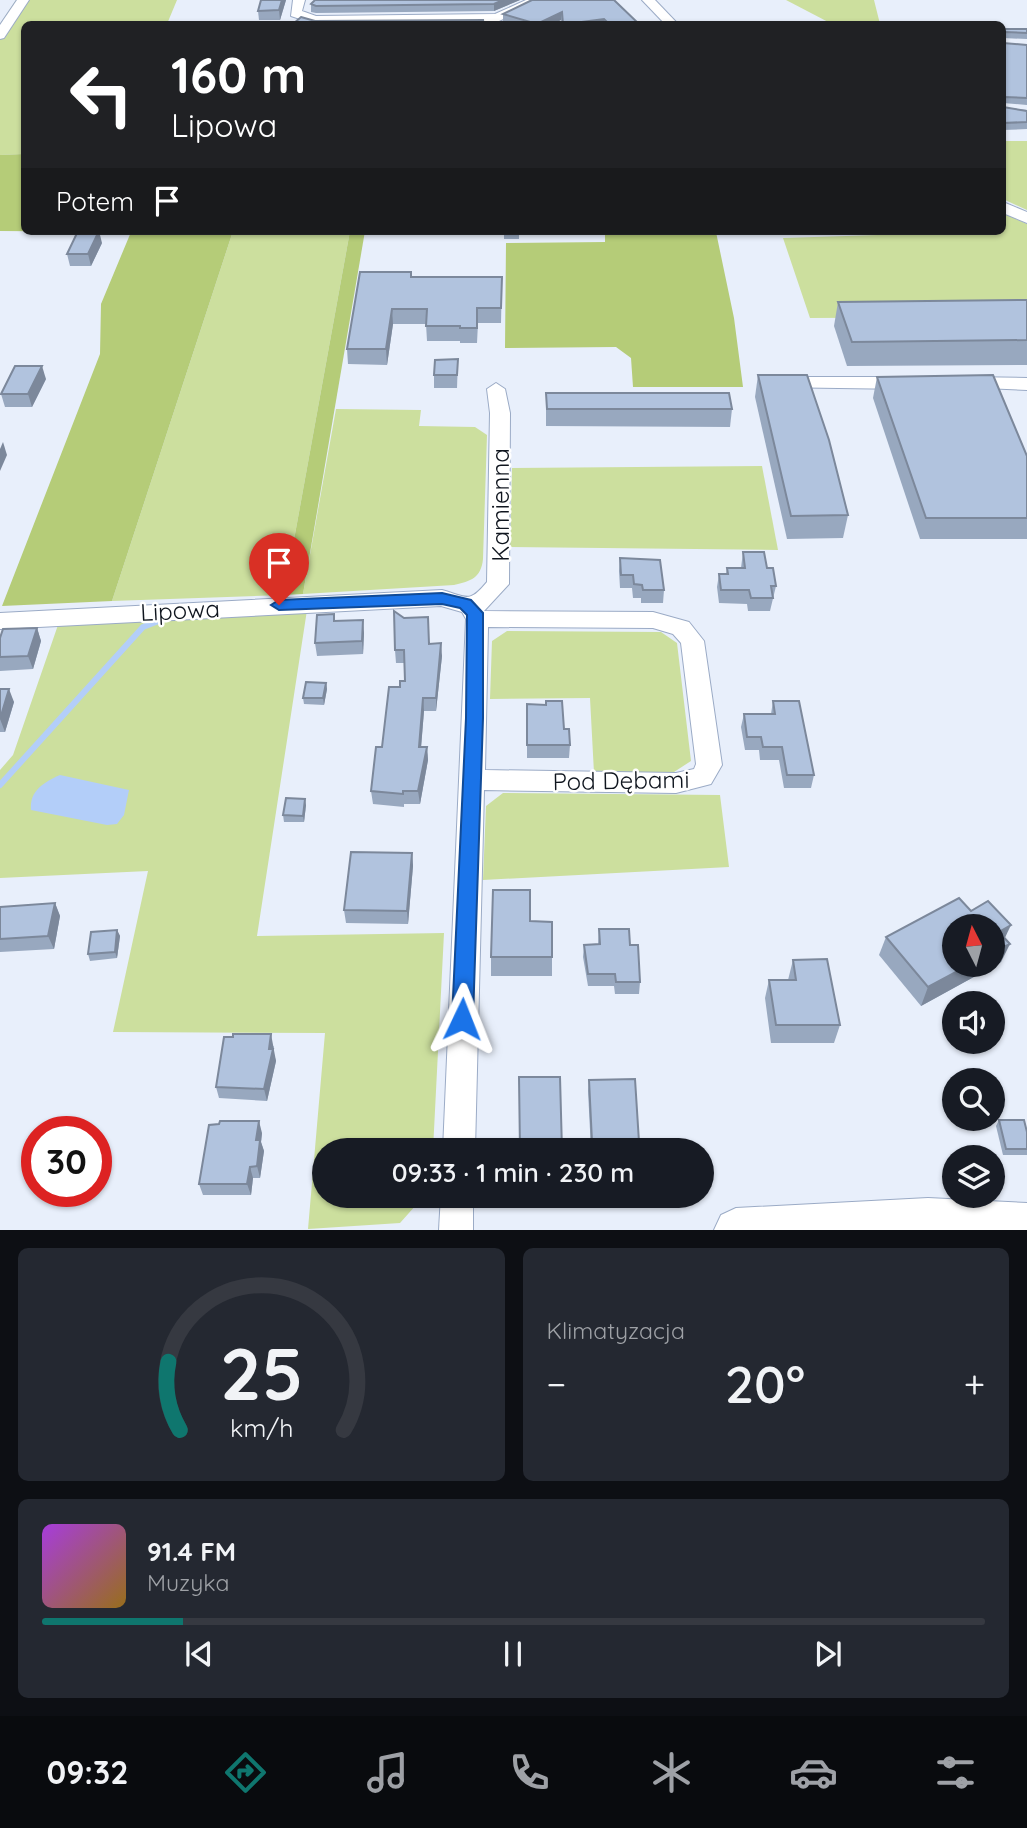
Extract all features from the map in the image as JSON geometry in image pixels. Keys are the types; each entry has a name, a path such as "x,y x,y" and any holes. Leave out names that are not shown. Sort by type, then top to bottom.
{"street":[{"path":"0,35 23,0"},
{"path":"299,0 295,13 305,19 315,20 497,18 536,0"},
{"path":"648,0 669,21"},
{"path":"1006,208 1027,218"},
{"path":"765,383 1027,384"},
{"name":"Kamienna","path":"474,613 498,584 500,414 496,389"},
{"name":"Lipowa","path":"0,621 442,598 474,613"},
{"path":"459,1138 474,613"},
{"name":"Pod Dębami","path":"471,780 676,783 702,777 709,765 692,641 681,628 653,620 474,613"},
{"path":"456,1230 457,1208"},
{"path":"736,1230 928,1220 1027,1225"}],"green space":[{"path":"16,0 177,0 168,21 21,21 21,154 0,155 0,24"},
{"path":"786,0 874,0 879,21 826,21"},
{"path":"1006,141 1027,141 1027,210 1006,200"},
{"path":"21,154 21,231 0,231 0,155"},
{"path":"1006,214 1027,224 1027,317 810,318 783,238 1006,235"},
{"path":"130,235 232,235 112,601 2,606 100,354 101,304"},
{"path":"232,235 349,235 284,595 112,601"},
{"path":"349,235 364,235 303,594 284,595"},
{"path":"605,235 717,235 734,318 743,387 633,387 631,358 616,347 505,348 506,243 605,242"},
{"path":"336,409 421,410 419,426 475,427 487,435 483,559 480,571 474,578 454,585 303,594"},
{"path":"762,466 778,550 510,547 512,468"},
{"path":"307,610 257,936 444,933 434,1138 316,1138 325,1033 113,1032 148,871 0,878 0,770 13,755 58,625"},
{"path":"507,631 661,632 677,643 691,761 674,772 594,773 590,698 490,699 492,641"},
{"path":"503,793 720,795 729,867 483,880 486,806"},
{"path":"312,1183 312,1208 413,1208 400,1223 308,1229"}],"water":[{"path":"60,775 129,790 124,815 117,824 107,825 31,810 35,792 43,784"}],"building":[{"path":"261,0 282,0 279,10 258,11"},
{"path":"315,0 503,0 494,4 316,6 311,4"},
{"path":"532,0 614,0 636,21 563,21 562,12 543,21 527,21 503,14"},
{"path":"301,17 315,21 296,21"},
{"path":"484,20 478,21 315,21"},
{"path":"1006,29 1027,29 1027,33 1006,32"},
{"path":"1006,43 1027,45 1027,98 1006,97"},
{"path":"1006,108 1027,111 1027,122 1006,123"},
{"path":"76,235 97,235 88,254 67,254"},
{"path":"360,272 411,272 411,277 502,277 501,308 477,308 477,328 426,326 427,309 392,309 386,349 347,349"},
{"path":"1027,300 1027,340 852,342 838,302"},
{"path":"458,359 457,375 434,375 435,360"},
{"path":"15,366 42,366 28,394 1,394"},
{"path":"758,375 807,375 829,440 848,515 791,516"},
{"path":"993,375 1027,456 1027,518 926,518 877,377"},
{"path":"546,393 729,393 732,409 547,409"},
{"path":"743,552 764,552 767,568 773,568 776,586 771,586 773,598 751,598 749,590 721,590 719,574 728,574 727,568 745,568"},
{"path":"620,558 660,560 664,590 643,590 642,585 634,584 633,575 621,575"},
{"path":"394,611 404,618 428,617 429,644 441,643 436,698 423,698 419,747 427,747 418,791 403,791 403,794 371,791 376,747 382,747 389,687 400,687 400,681 405,681 404,650 395,650"},
{"path":"334,614 334,621 363,620 362,641 315,643 317,615"},
{"path":"37,628 28,656 0,657 3,629"},
{"path":"306,682 326,683 323,698 303,698"},
{"path":"0,689 9,689 0,719"},
{"path":"546,701 562,701 564,729 569,729 570,745 527,745 527,704 546,705"},
{"path":"773,701 799,701 814,775 787,775 782,747 763,747 761,737 747,737 744,714 775,714"},
{"path":"286,798 305,799 303,816 283,815"},
{"path":"351,852 412,853 407,911 344,910"},
{"path":"493,890 530,890 530,921 552,922 552,957 491,957"},
{"path":"959,898 971,911 988,901 1000,914 942,914 942,977 947,977 928,987 886,937"},
{"path":"55,903 48,936 0,939 0,907"},
{"path":"599,929 629,929 630,945 638,945 640,982 616,982 615,974 588,974 584,945 600,944"},
{"path":"117,930 115,952 88,954 91,932"},
{"path":"827,959 840,1025 776,1025 769,980 796,980 793,960"},
{"path":"233,1034 271,1034 269,1049 273,1049 264,1089 216,1087 224,1037 233,1037"},
{"path":"519,1077 560,1077 562,1138 520,1138"},
{"path":"635,1079 639,1138 592,1138 589,1080"},
{"path":"1005,1120 1024,1120 1027,1149 1006,1149 1002,1131 1005,1131"},
{"path":"220,1121 259,1121 256,1140 260,1140 257,1166 250,1167 247,1184 199,1184 209,1125 219,1124"}],"waterway":[{"path":"0,785 143,627 161,620"}],"route":[{"path":"279,605 442,598 466,604 475,613 475,718 467,836 462,1019"}]}
